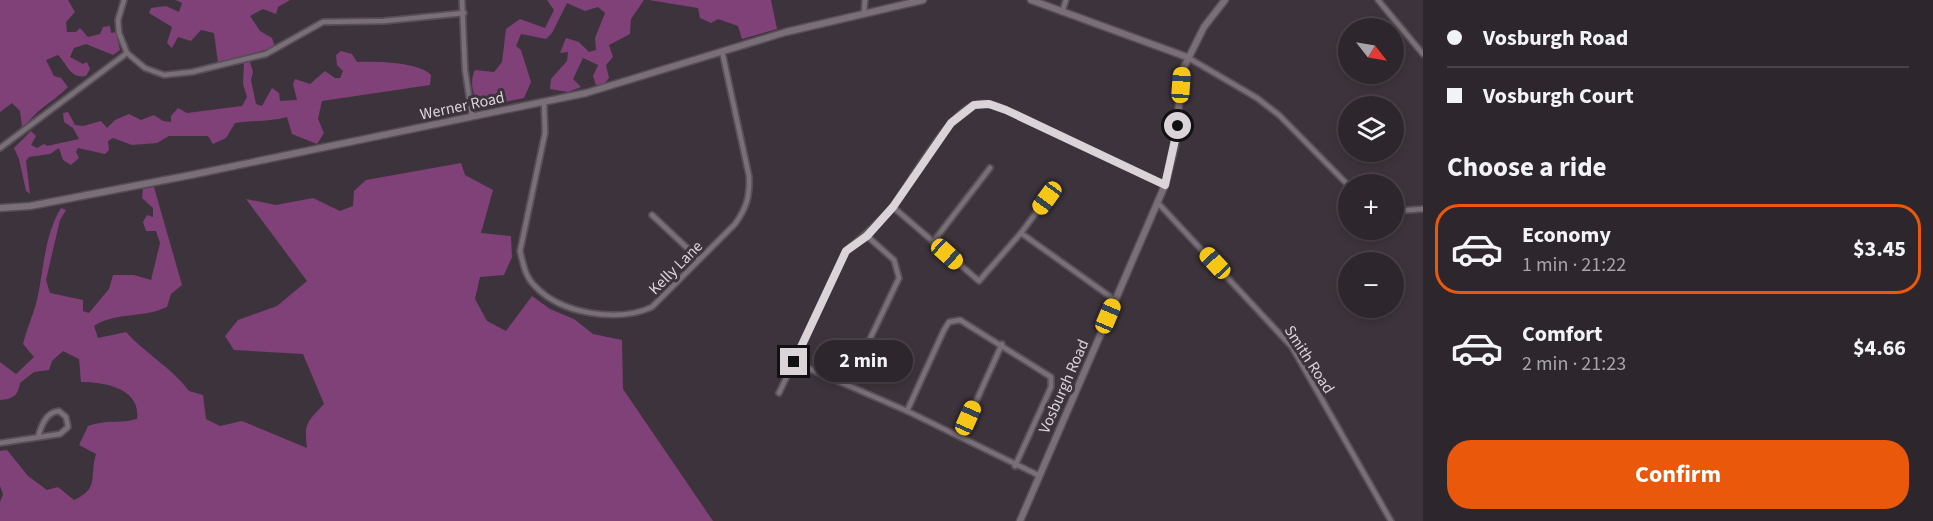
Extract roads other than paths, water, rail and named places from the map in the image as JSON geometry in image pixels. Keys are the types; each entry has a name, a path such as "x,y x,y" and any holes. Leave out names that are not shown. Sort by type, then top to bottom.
{"street":[{"path":"124,0 118,20 119,33 127,53 145,68 164,75 266,54 323,22 405,20 464,13"},
{"path":"462,0 465,70 472,116"},
{"path":"864,13 865,0"},
{"name":"Werner Road","path":"0,208 30,206 191,175 586,93 722,51 864,13 923,0"},
{"path":"1031,0 1187,57 1257,98 1279,116 1338,175"},
{"path":"1062,12 1066,0"},
{"path":"1187,57 1225,0"},
{"path":"1378,0 1423,54"},
{"name":"Kelly Lane","path":"544,102 544,133 520,251 524,269 534,285 548,296 569,306 595,314 628,315 652,307 735,224 746,208 750,192 749,176 722,51"},
{"path":"0,148 127,53"},
{"name":"Vosburgh Road","path":"1020,521 1165,185 1175,146 1182,70 1187,57"},
{"path":"779,393 846,251 867,236 893,207 951,123 967,108 981,103 1006,110 1165,185"},
{"path":"933,242 990,168"},
{"path":"893,207 979,281 1021,233 1047,198"},
{"name":"Smith Road","path":"1158,203 1292,347 1391,521"},
{"path":"1404,210 1423,209"},
{"path":"652,214 699,260"},
{"path":"1021,233 1115,300"},
{"path":"848,385 899,278 898,264 867,236"},
{"path":"907,411 949,322 960,320 1045,372 1052,382 1015,466"},
{"path":"960,437 1002,344"},
{"path":"794,362 907,411 1015,466 1038,475"},
{"path":"0,443 38,437 65,431 69,421 59,411 52,413 45,420 38,437"}]}
